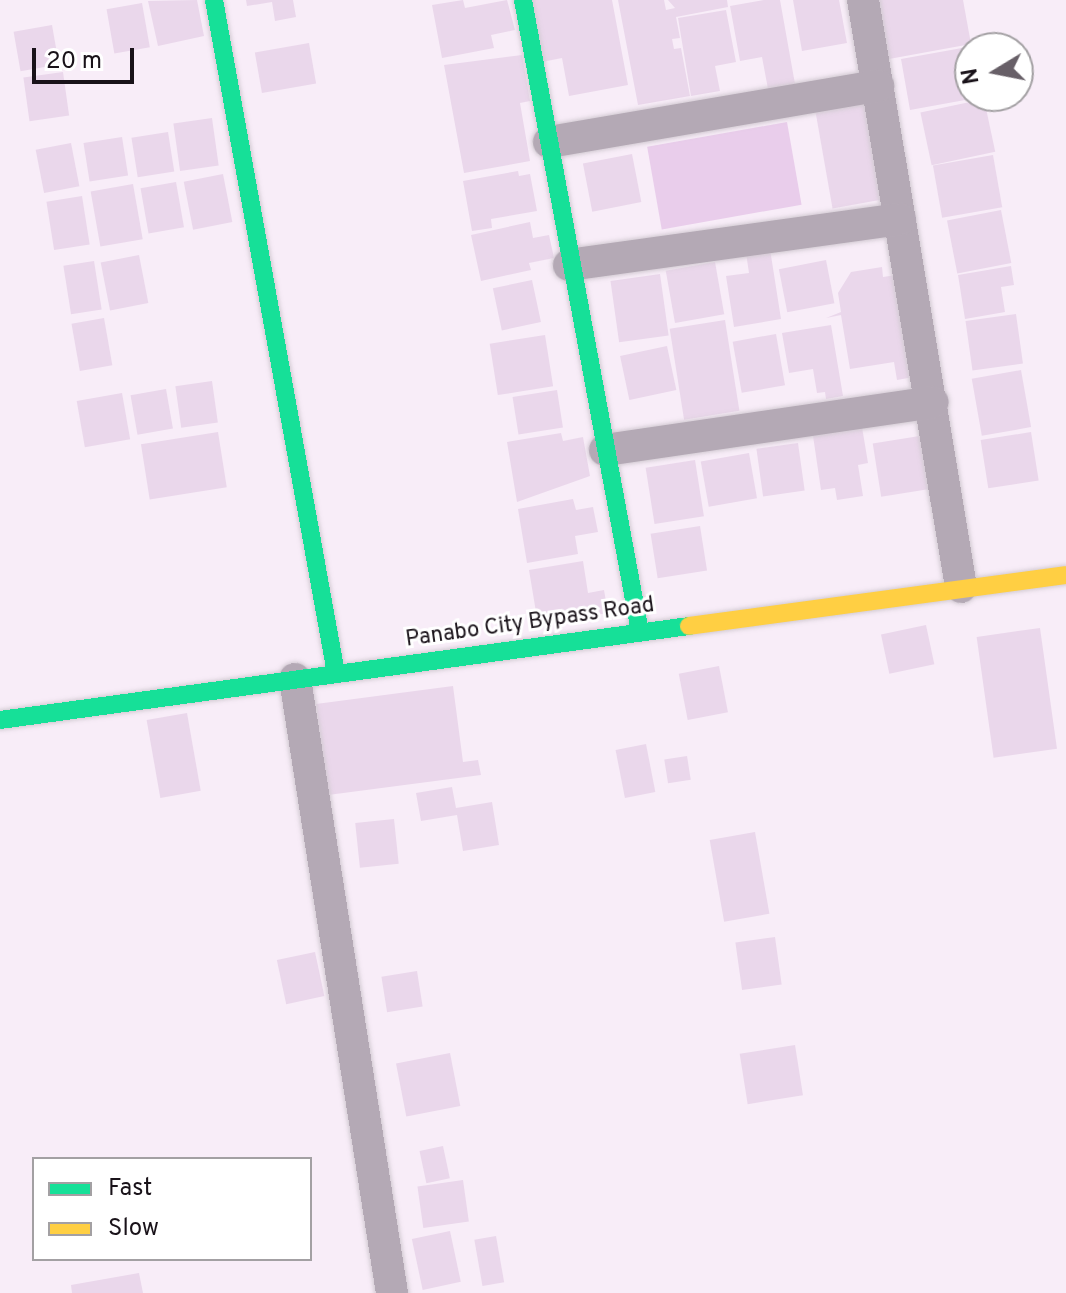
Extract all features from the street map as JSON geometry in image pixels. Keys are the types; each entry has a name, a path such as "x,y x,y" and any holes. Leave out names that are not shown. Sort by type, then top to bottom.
{"street":[{"path":"214,0 336,673"},
{"path":"523,0 569,265 640,632"},
{"path":"863,0 933,402 961,587"},
{"path":"549,142 878,86"},
{"path":"569,265 900,219"},
{"path":"605,450 933,402"},
{"name":"Panabo City Bypass Road","path":"0,720 1066,575"},
{"path":"295,679 392,1293"}],"shaded area":[{"path":"787,122 802,205 662,229 647,147"}],"building":[{"path":"197,0 204,36 158,46 148,1"},
{"path":"246,0 293,0 296,17 275,21 272,2 247,6"},
{"path":"463,0 465,8 507,0 515,30 491,35 494,48 442,58 432,5"},
{"path":"530,0 612,0 628,85 569,96 562,58 542,62"},
{"path":"618,0 664,0 666,10 675,8 668,0 727,0 728,7 676,17 680,38 672,39 674,49 681,48 690,96 638,105"},
{"path":"780,0 795,84 768,89 762,57 740,61 730,6"},
{"path":"793,0 839,0 847,43 802,51"},
{"path":"879,0 963,0 969,32 954,32 954,47 889,59"},
{"path":"142,3 150,47 114,54 107,9"},
{"path":"726,10 736,62 715,66 720,91 691,96 678,18"},
{"path":"52,25 59,64 21,71 14,32"},
{"path":"309,43 316,83 262,93 255,53"},
{"path":"954,49 954,102 910,110 901,59"},
{"path":"522,55 530,101 520,103 530,161 464,173 444,65"},
{"path":"63,72 69,116 30,121 23,78"},
{"path":"865,93 884,199 833,208 814,102"},
{"path":"954,105 954,112 987,112 995,152 932,165 920,113"},
{"path":"212,118 219,166 180,171 173,123"},
{"path":"168,132 174,172 138,177 131,138"},
{"path":"122,137 128,176 90,182 83,143"},
{"path":"71,143 79,186 44,193 36,150"},
{"path":"632,154 641,202 592,212 583,164"},
{"path":"993,155 1002,207 942,218 933,166"},
{"path":"518,171 519,176 530,174 537,211 491,219 492,228 472,231 463,181"},
{"path":"223,174 232,222 193,230 184,182"},
{"path":"176,182 184,227 149,234 141,188"},
{"path":"133,184 143,239 100,247 91,191"},
{"path":"82,196 90,244 54,250 46,202"},
{"path":"1001,210 1011,263 957,274 947,220"},
{"path":"530,222 533,238 549,235 554,258 529,263 531,270 481,281 471,235"},
{"path":"770,249 781,319 734,327 726,276 749,273 746,253"},
{"path":"139,255 148,303 110,311 101,262"},
{"path":"826,260 834,303 787,312 779,269"},
{"path":"94,261 102,309 71,314 63,266"},
{"path":"715,262 724,314 675,323 666,271"},
{"path":"1011,266 1014,285 1001,287 1005,312 965,319 958,275"},
{"path":"882,267 883,277 903,274 919,376 897,380 894,362 850,369 841,315 826,318 841,312 838,293 851,272"},
{"path":"660,274 669,335 619,342 610,281"},
{"path":"532,280 541,322 502,330 493,288"},
{"path":"1016,314 1023,364 972,371 965,321"},
{"path":"104,318 112,365 80,371 72,324"},
{"path":"725,320 739,411 684,420 670,329"},
{"path":"831,325 843,396 826,399 825,392 817,393 813,369 789,373 782,333"},
{"path":"776,334 785,385 742,393 733,342"},
{"path":"545,335 553,386 498,395 490,344"},
{"path":"667,346 676,390 629,400 620,356"},
{"path":"1021,370 1031,427 982,436 972,379"},
{"path":"212,381 218,423 181,428 175,386"},
{"path":"166,389 173,428 137,435 131,395"},
{"path":"557,390 563,428 518,435 513,397"},
{"path":"122,393 130,439 85,447 77,401"},
{"path":"861,421 868,463 858,465 863,496 837,500 835,488 821,490 812,429"},
{"path":"218,432 227,487 150,500 141,444"},
{"path":"1031,432 1039,480 988,488 981,440"},
{"path":"561,433 563,441 583,437 590,476 517,502 507,442"},
{"path":"932,434 940,487 881,497 873,443"},
{"path":"798,443 805,491 763,496 756,449"},
{"path":"749,453 757,498 709,507 701,462"},
{"path":"695,460 704,516 655,524 646,468"},
{"path":"573,499 576,510 593,507 598,532 575,536 578,554 527,563 518,509"},
{"path":"700,526 707,570 658,578 651,534"},
{"path":"583,561 588,593 604,590 608,613 538,624 529,570"},
{"path":"926,625 934,664 889,674 881,635"},
{"path":"1040,628 1057,749 994,758 977,637"},
{"path":"719,666 728,712 688,720 679,674"},
{"path":"453,686 463,762 478,760 481,775 328,795 316,704"},
{"path":"187,713 201,791 160,798 147,720"},
{"path":"646,744 655,792 625,798 616,750"},
{"path":"687,756 691,780 668,783 664,760"},
{"path":"452,787 456,808 492,802 499,845 463,851 457,815 421,821 416,793"},
{"path":"394,819 399,864 360,868 355,823"},
{"path":"755,832 769,914 724,922 710,840"},
{"path":"775,937 782,985 742,990 735,943"},
{"path":"315,952 324,996 286,1004 277,960"},
{"path":"417,971 423,1007 387,1012 381,977"},
{"path":"795,1045 803,1095 748,1104 740,1054"},
{"path":"450,1053 460,1106 406,1117 396,1063"},
{"path":"443,1146 450,1178 426,1183 420,1151"},
{"path":"463,1180 469,1222 423,1228 417,1186"},
{"path":"450,1231 461,1282 423,1290 412,1239"},
{"path":"496,1236 504,1282 482,1286 474,1240"},
{"path":"139,1273 143,1293 72,1293 71,1285"}],"traffic: fast":[{"path":"214,0 336,673"},
{"path":"523,0 640,632"},
{"path":"0,720 689,626"}],"traffic: slow":[{"path":"689,626 1066,575"}]}
